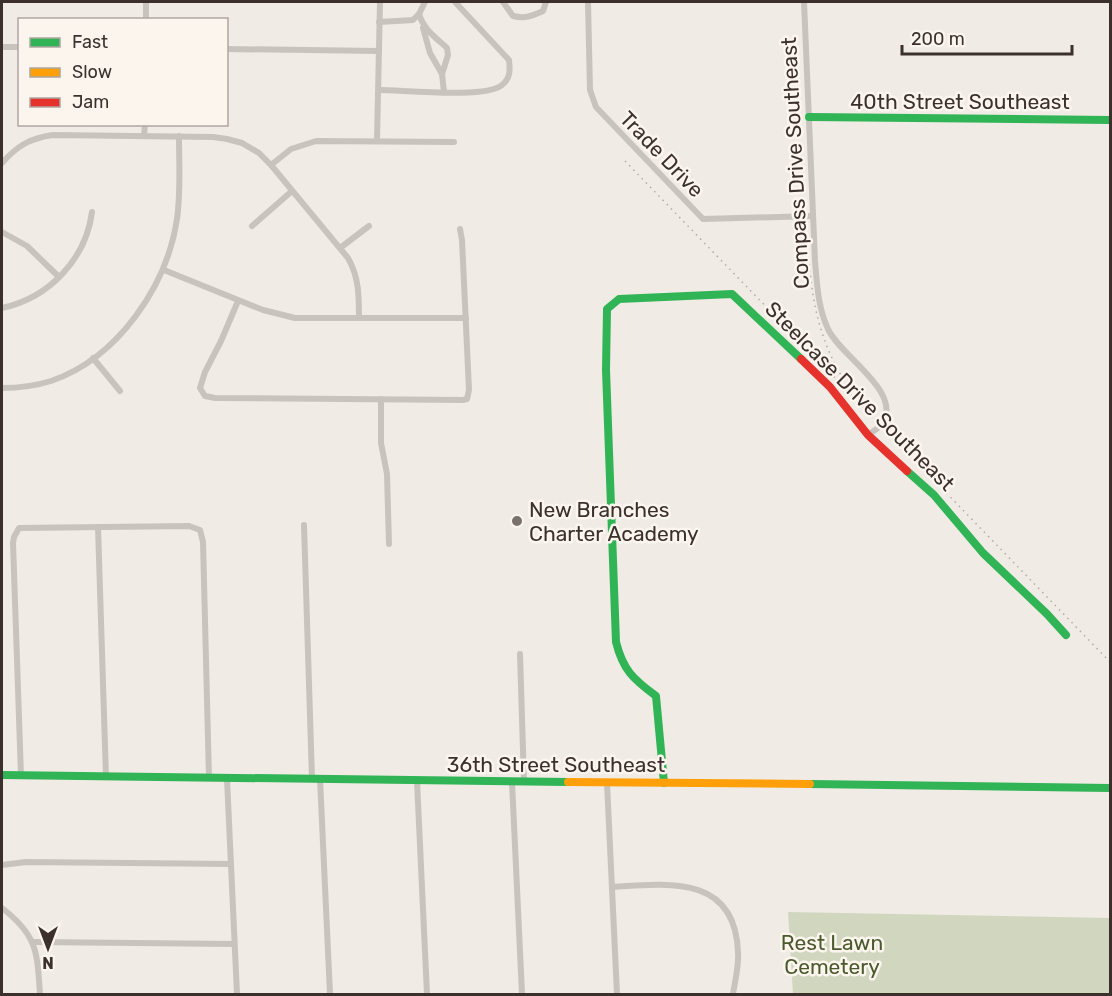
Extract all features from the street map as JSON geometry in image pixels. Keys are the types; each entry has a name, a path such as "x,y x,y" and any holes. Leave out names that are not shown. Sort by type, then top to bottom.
{"street":[{"path":"146,2 146,18"},
{"path":"377,140 380,2"},
{"path":"379,22 413,20 425,2"},
{"path":"379,90 476,93 492,90 501,86 508,79 510,68 508,60 455,2"},
{"path":"503,2 513,16 519,18 528,18 543,11 546,2"},
{"name":"Trade Drive","path":"588,2 590,90 596,107 703,219 813,216"},
{"name":"Compass Drive Southeast","path":"804,2 819,302 829,331 846,354 864,370 881,391 886,403 887,412 882,424 868,435"},
{"path":"419,14 430,52 442,74 444,92"},
{"path":"422,24 447,48 448,56 442,74"},
{"path":"2,47 18,47"},
{"path":"228,49 379,51"},
{"name":"40th Street Southeast","path":"809,117 1110,120"},
{"path":"144,136 145,126"},
{"path":"2,163 19,146 41,136 213,137 242,143 272,165 340,248 354,269 359,288 359,318"},
{"path":"2,388 52,381 93,358 134,319 148,300 164,270 177,219 179,136"},
{"path":"272,165 291,149 315,141 454,142"},
{"path":"252,226 292,191"},
{"path":"2,308 30,298 46,289 59,277 81,249 88,234 92,212"},
{"path":"340,248 369,226"},
{"path":"238,301 205,372 200,388 205,396 215,398 459,401 467,399 469,390 460,229"},
{"path":"2,232 27,246 59,277"},
{"path":"164,270 262,310 295,318 466,318"},
{"name":"Steelcase Drive Southeast","path":"664,783 656,696 631,677 622,665 616,642 606,370 608,309 619,298 732,294 830,387 868,435 934,495 983,553 1066,635"},
{"path":"93,358 120,391"},
{"path":"381,399 381,443 387,474 389,544"},
{"path":"304,525 316,779 330,994"},
{"path":"21,776 13,543 19,528 189,526 200,530 203,542 209,778"},
{"path":"98,527 106,777"},
{"path":"520,654 524,782"},
{"name":"36th Street Southeast","path":"2,775 1110,788"},
{"path":"227,779 237,994"},
{"path":"417,781 428,994"},
{"path":"512,782 522,994"},
{"path":"607,783 617,994"},
{"path":"2,865 26,862 231,864"},
{"path":"612,887 676,884 704,891 717,900 730,915 735,926 738,954 733,994"},
{"path":"2,908 34,942 40,994"},
{"path":"34,942 234,944"}],"green space":[{"name":"Rest Lawn Cemetery","path":"788,912 1110,918 1110,994 793,994"}],"railway":[{"path":"625,161 1110,662"},
{"path":"807,228 812,286 819,322 824,339 841,375"}],"traffic: fast":[{"path":"809,117 1110,120"},
{"path":"664,783 656,696 630,673 622,660 616,642 606,370 607,309 619,299 732,294 801,359"},
{"path":"907,471 934,495 983,553 1066,635"},
{"path":"2,775 568,782"},
{"path":"810,784 1110,788"}],"traffic: slow":[{"path":"568,782 810,784"}],"traffic: jam":[{"path":"801,359 830,387 868,435 907,471"}],"place":[{"name":"New Branches Charter Academy","path":"517,521"}]}
